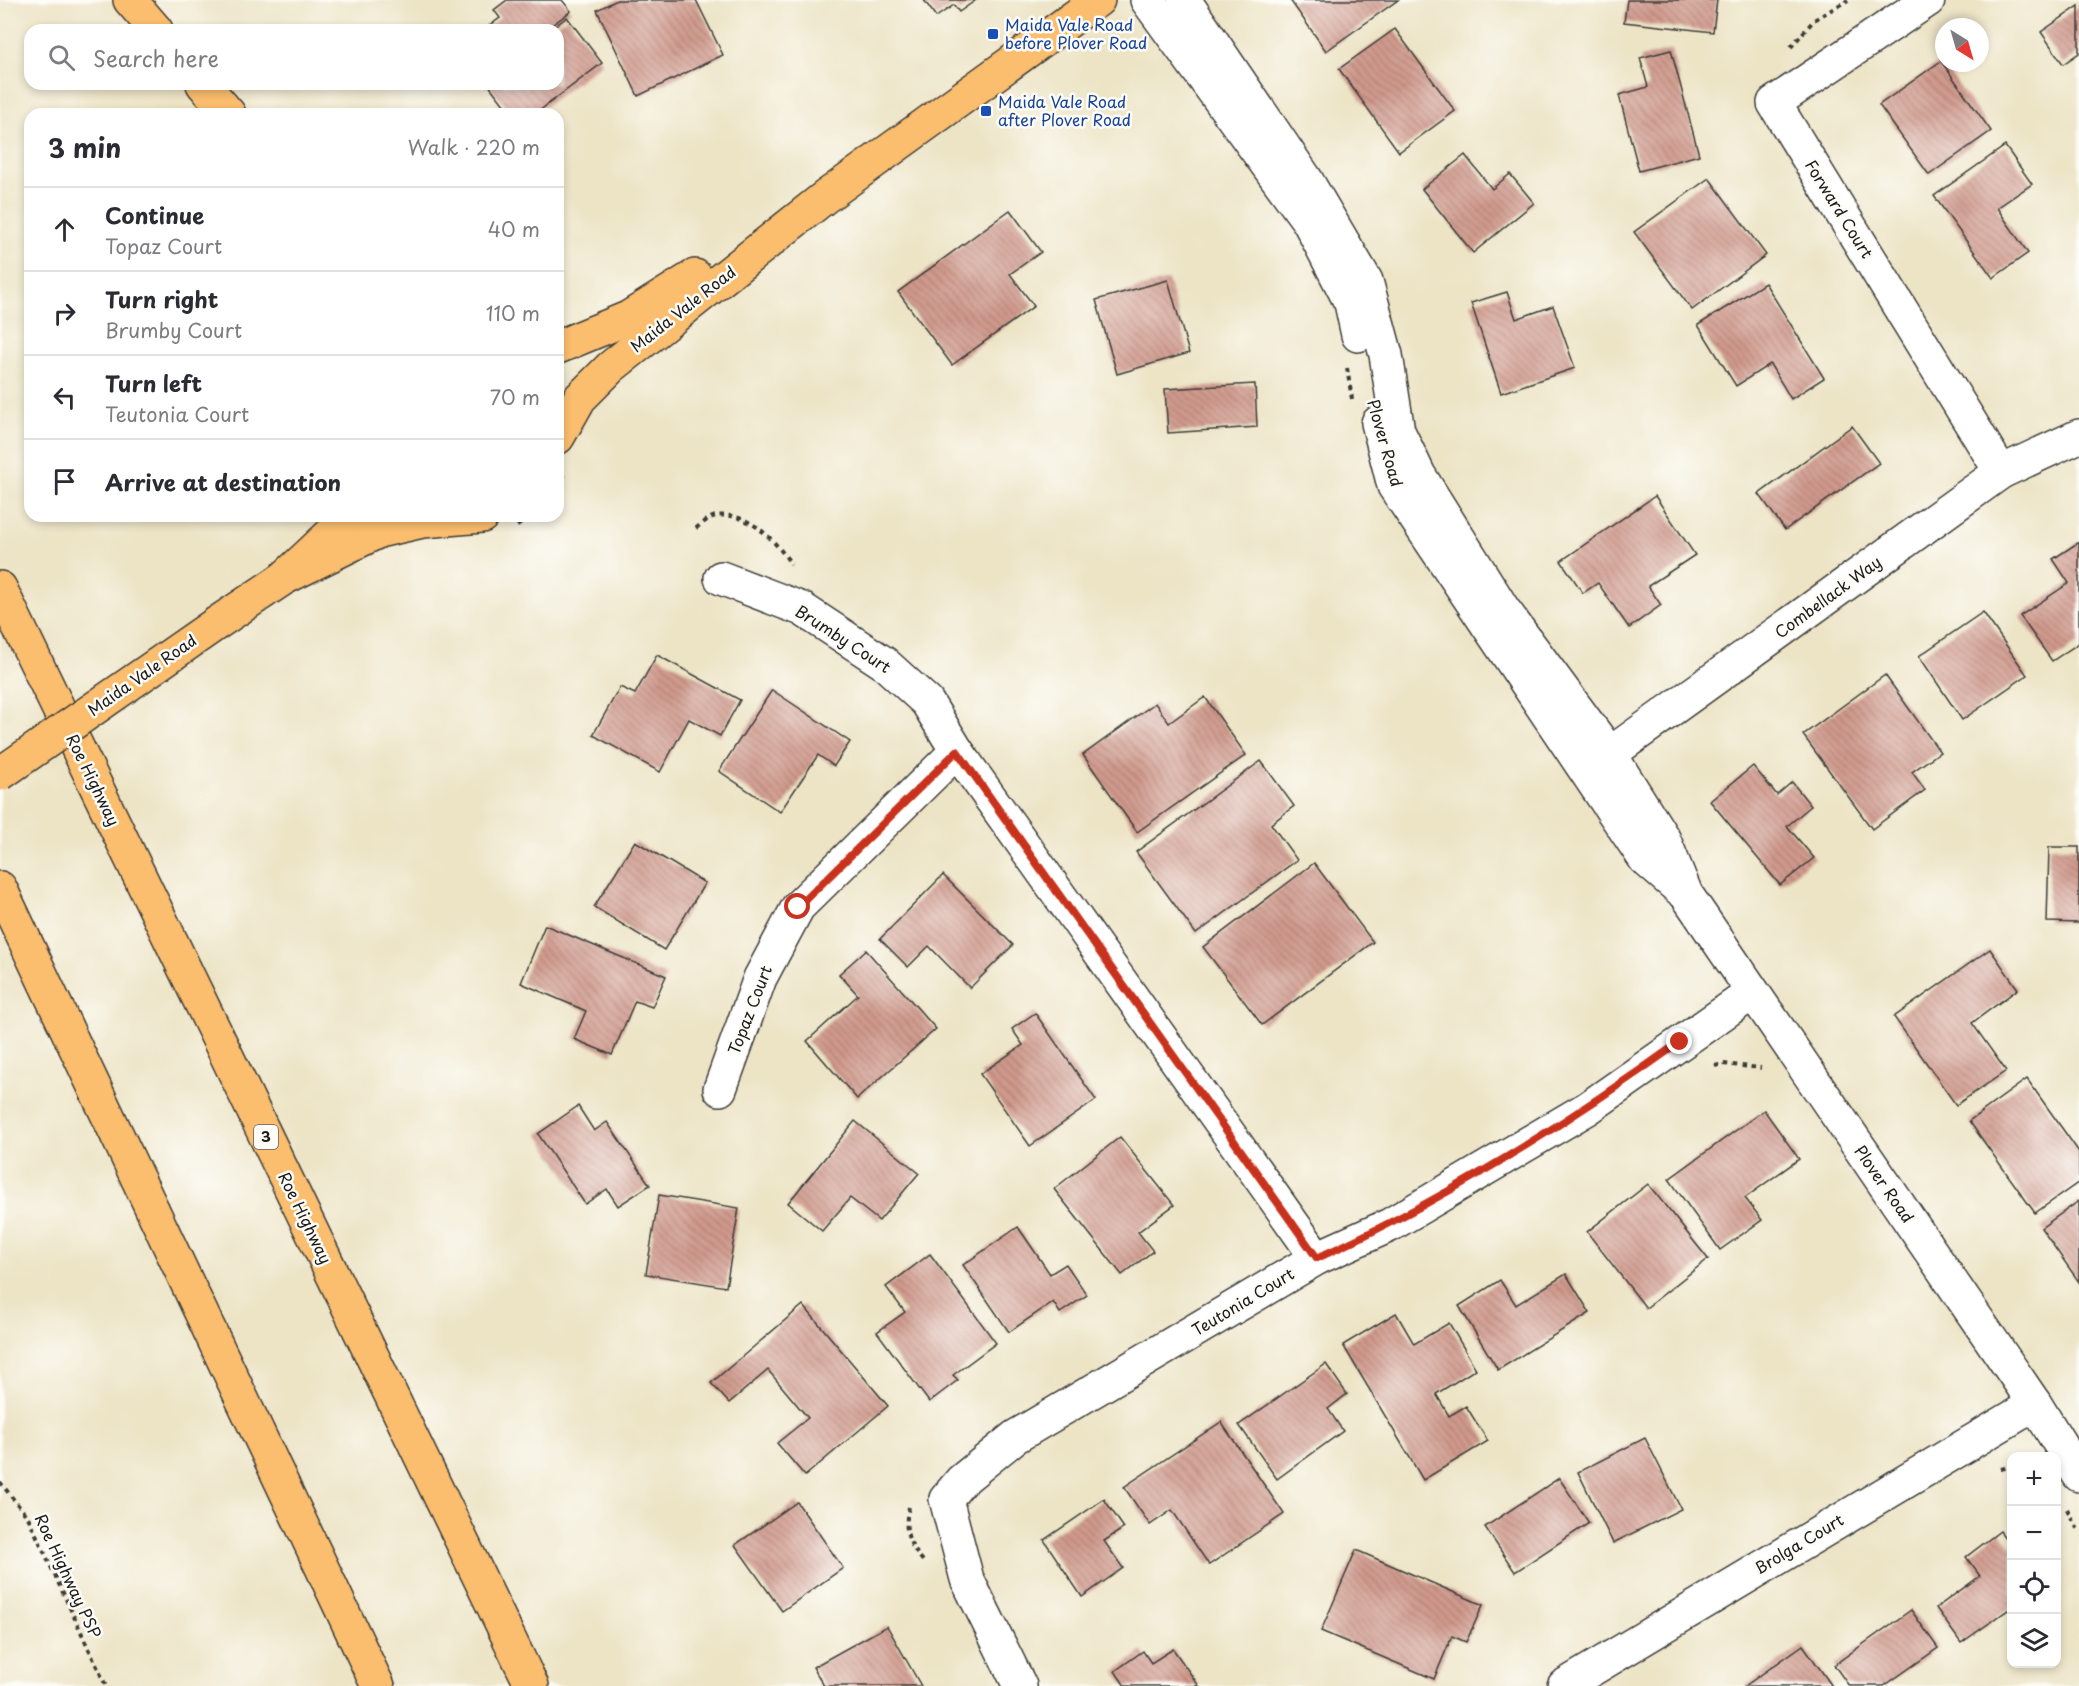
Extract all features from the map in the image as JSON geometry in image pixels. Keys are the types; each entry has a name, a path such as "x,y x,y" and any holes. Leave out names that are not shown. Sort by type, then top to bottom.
{"main road":[{"path":"130,0 151,24"},
{"name":"Maida Vale Road","path":"564,426 580,398 610,367 825,197 1098,0"},
{"path":"208,90 224,108"},
{"name":"Maida Vale Road","path":"564,345 628,318 825,197"},
{"name":"Maida Vale Road","path":"284,578 344,522"},
{"name":"Maida Vale Road","path":"0,774 284,578 379,531 419,522"},
{"name":"Roe Highway","path":"0,588 532,1686"},
{"path":"0,888 378,1686"}],"street":[{"name":"Plover Road","path":"1147,0 1309,222 1351,303 1370,395 1394,486 1598,763 1664,840 1686,894 2035,1404 2079,1475"},
{"name":"Plover Road","path":"1184,0 1305,178 1366,281 1386,356 1398,431 1419,475 1598,763"},
{"name":"Forward Court","path":"1928,0 1774,103 2001,472"},
{"name":"Combellack Way","path":"1598,763 2001,472 2079,436"},
{"name":"Brumby Court","path":"721,578 802,609 884,663 927,702 957,751 1317,1258"},
{"name":"Topaz Court","path":"720,1089 760,978 798,907 957,751"},
{"name":"Teutonia Court","path":"1020,1686 967,1579 946,1499 961,1481 1015,1437 1317,1258 1390,1225 1588,1108 1752,993"},
{"name":"Brolga Court","path":"1564,1686 2035,1404"}],"path":[{"path":"696,528 714,516 734,516 759,528 782,550 794,568"},
{"name":"Roe Highway PSP","path":"0,1482 29,1519 106,1686"}],"building":[{"path":"507,0 562,0 571,11 553,24 492,24 500,18 494,10"},
{"path":"617,0 696,0 723,55 638,96 597,10"},
{"path":"924,0 976,0 959,12 954,5 936,17"},
{"path":"1290,0 1398,0 1326,51"},
{"path":"1627,0 1717,0 1713,32 1624,22"},
{"path":"2079,6 2079,53 2063,64 2041,32"},
{"path":"567,17 602,63 543,108 506,108 493,90 564,90 564,24 558,24"},
{"path":"1395,29 1455,111 1399,152 1339,69"},
{"path":"1671,50 1699,155 1639,171 1619,95 1648,87 1640,58"},
{"path":"1935,65 1935,72 1949,72 1991,131 1929,175 1879,105"},
{"path":"2005,146 2032,184 1997,208 2028,253 1993,278 1934,196"},
{"path":"1465,155 1492,189 1510,174 1534,203 1473,253 1422,189"},
{"path":"1709,178 1766,255 1692,310 1634,232"},
{"path":"1010,210 1041,252 1010,274 1034,306 952,365 898,292"},
{"path":"1168,280 1189,353 1117,374 1096,300"},
{"path":"1765,283 1824,378 1791,399 1770,364 1736,386 1698,325"},
{"path":"1507,292 1516,319 1553,306 1575,368 1501,393 1471,303"},
{"path":"1255,384 1257,427 1168,433 1165,389"},
{"path":"1852,426 1879,463 1785,530 1759,494"},
{"path":"1655,496 1695,555 1648,586 1661,605 1629,628 1598,583 1583,593 1561,561"},
{"path":"2079,542 2079,643 2052,661 2020,616 2069,583 2053,559"},
{"path":"1983,612 2027,675 1962,720 1919,656"},
{"path":"657,655 740,700 720,736 689,719 660,772 593,735 620,687 635,694"},
{"path":"1885,675 1940,752 1912,772 1925,790 1872,829 1803,735"},
{"path":"772,690 850,742 834,766 818,755 780,812 719,771"},
{"path":"1205,697 1246,755 1137,832 1083,755 1155,703 1169,723"},
{"path":"1261,761 1294,806 1271,824 1297,860 1196,934 1136,852"},
{"path":"1753,766 1777,795 1792,782 1811,806 1787,826 1814,858 1780,885 1710,801"},
{"path":"635,841 705,883 664,950 594,907"},
{"path":"2049,847 2079,847 2079,923 2047,922"},
{"path":"1314,863 1373,942 1262,1025 1203,947"},
{"path":"943,875 1013,945 970,988 929,946 908,967 880,939"},
{"path":"545,925 666,976 652,1007 635,1001 612,1055 574,1039 586,1011 521,983"},
{"path":"1990,949 2018,989 1972,1023 2006,1071 1956,1105 1894,1017"},
{"path":"866,950 936,1029 857,1099 807,1041 858,995 839,974"},
{"path":"1035,1013 1096,1100 1030,1146 980,1074 1023,1045 1012,1029"},
{"path":"2027,1079 2079,1152 2079,1182 2035,1213 1969,1121"},
{"path":"578,1106 594,1131 607,1122 650,1185 618,1206 607,1189 585,1204 538,1134"},
{"path":"1764,1110 1799,1159 1745,1198 1762,1220 1720,1250 1669,1179"},
{"path":"855,1121 919,1173 879,1221 850,1198 822,1231 788,1203"},
{"path":"1120,1137 1174,1205 1138,1232 1153,1251 1122,1275 1054,1189"},
{"path":"1648,1184 1708,1259 1646,1308 1587,1232"},
{"path":"659,1195 739,1208 726,1287 646,1274"},
{"path":"2079,1201 2079,1282 2041,1228"},
{"path":"1018,1227 1050,1274 1066,1264 1087,1295 1060,1313 1053,1302 1009,1332 963,1265"},
{"path":"930,1254 996,1343 953,1375 958,1380 929,1402 877,1332 905,1312 886,1287"},
{"path":"1566,1274 1590,1313 1498,1370 1459,1306 1500,1280 1516,1305"},
{"path":"803,1305 888,1406 805,1476 777,1443 808,1418 768,1370 729,1403 711,1383"},
{"path":"1396,1313 1414,1344 1449,1323 1476,1369 1436,1394 1449,1416 1466,1406 1488,1441 1423,1480 1343,1345"},
{"path":"1326,1364 1347,1394 1328,1409 1343,1431 1277,1479 1239,1425"},
{"path":"1221,1422 1284,1514 1209,1565 1172,1510 1150,1525 1124,1487"},
{"path":"1645,1438 1681,1509 1613,1543 1578,1472"},
{"path":"1559,1478 1589,1523 1515,1572 1485,1527"},
{"path":"1104,1499 1124,1528 1104,1541 1123,1568 1082,1597 1044,1540"},
{"path":"797,1502 843,1568 782,1611 735,1545"},
{"path":"2000,1531 2007,1540 2007,1611 1961,1643 1936,1608 1980,1576 1966,1557"},
{"path":"1356,1550 1483,1605 1466,1642 1452,1636 1434,1679 1321,1631"},
{"path":"1911,1610 1938,1648 1884,1686 1849,1686 1834,1665"},
{"path":"887,1626 921,1686 824,1686 813,1667"},
{"path":"1803,1645 1832,1686 1745,1686"},
{"path":"1173,1649 1199,1686 1125,1686 1115,1671 1143,1651 1151,1663"}],"place":[{"name":"Maida Vale Road before Plover Road","path":"993,34"},
{"name":"Maida Vale Road after Plover Road","path":"986,111"}],"route":[{"path":"798,907 957,751 1317,1258 1390,1225 1588,1108 1680,1042"}]}
